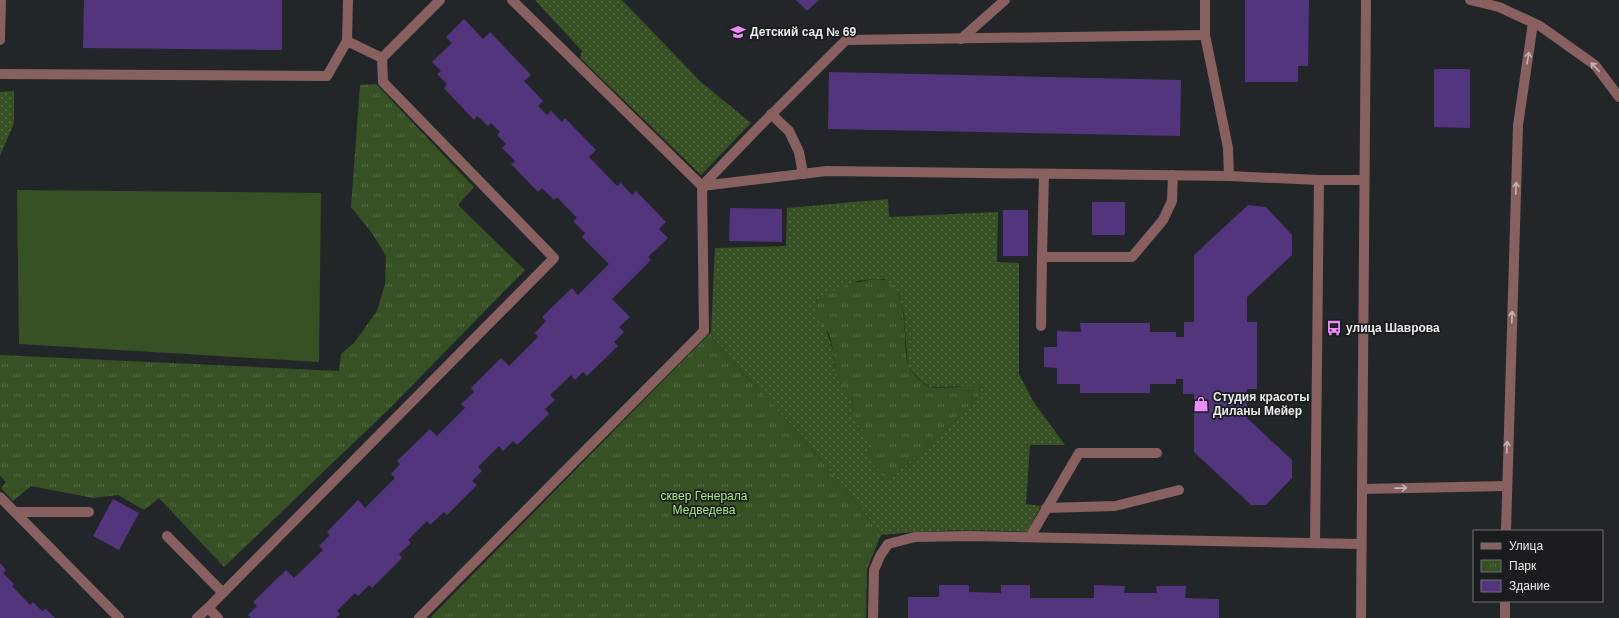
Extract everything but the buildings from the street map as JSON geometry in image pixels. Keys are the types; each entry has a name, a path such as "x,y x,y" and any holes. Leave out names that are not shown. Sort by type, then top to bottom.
{"street":[{"path":"0,0 0,40"},
{"path":"0,74 327,76 347,41 348,0"},
{"path":"197,618 554,258 383,82 382,58 440,0"},
{"path":"512,0 702,186"},
{"path":"961,39 1005,0"},
{"path":"1205,0 1205,35 1228,148 1229,176"},
{"path":"1361,618 1366,0"},
{"path":"1470,0 1499,7 1540,26 1595,65 1619,97"},
{"path":"1506,530 1506,486 1518,125 1534,23"},
{"path":"419,618 704,330 702,186 771,114 846,40 1205,35"},
{"path":"347,41 382,58"},
{"path":"771,114 789,131 799,152 803,174"},
{"path":"702,186 827,171 1229,176 1319,180 1364,180"},
{"path":"1041,326 1044,174"},
{"path":"1042,257 1132,257 1163,220 1172,201 1173,176"},
{"path":"1315,543 1319,180"},
{"path":"1030,537 1079,453 1157,453"},
{"path":"1362,489 1506,486"},
{"path":"1046,508 1115,506 1178,490"},
{"path":"0,497 119,618"},
{"path":"15,512 89,512"},
{"path":"166,536 223,593"},
{"path":"873,618 874,570 880,556 888,544 914,537 1030,537 1361,544"},
{"path":"1505,602 1505,618"},
{"path":"208,608 218,618"}],"green space":[{"path":"535,0 622,0 701,82 751,123 701,175 580,58 582,51"},
{"path":"376,84 474,187 458,205 525,270 390,408 224,567 159,498 144,510 118,495 93,498 31,486 13,501 1,488 6,482 0,476 0,355 339,371 341,354 354,343 377,311 385,284 386,256 372,233 351,207 360,85"},
{"path":"14,91 14,123 0,156 0,92"},
{"path":"17,190 321,193 319,362 19,344"},
{"path":"888,199 889,217 998,212 997,262 1019,263 1019,374 1033,401 1065,445 1030,445 1026,504 1041,506 1027,532 954,530 881,535 862,509 821,460 713,340 711,332 715,248 786,246 787,208","holes":["884,279 899,295 904,315 908,367 922,382 930,387 981,386 978,396 956,420 888,481 875,446 855,420 852,400 835,375 834,353 826,329 857,281"]},
{"path":"876,279 887,282 895,289 900,300 905,328 908,365 917,378 927,386 933,388 981,385 978,396 956,420 888,481 865,455 874,446 855,420 852,400 835,375 834,353 829,334 814,314 817,305 822,298 830,293 848,285"},
{"name":"сквер Генерала Медведева","path":"711,332 713,340 821,460 862,509 881,535 867,569 866,618 430,618"}],"place":[{"name":"Детский сад № 69","path":"738,32"},
{"name":"улица Шаврова","path":"1334,328"},
{"name":"Студия красоты Диланы Мейер","path":"1201,404"}]}
